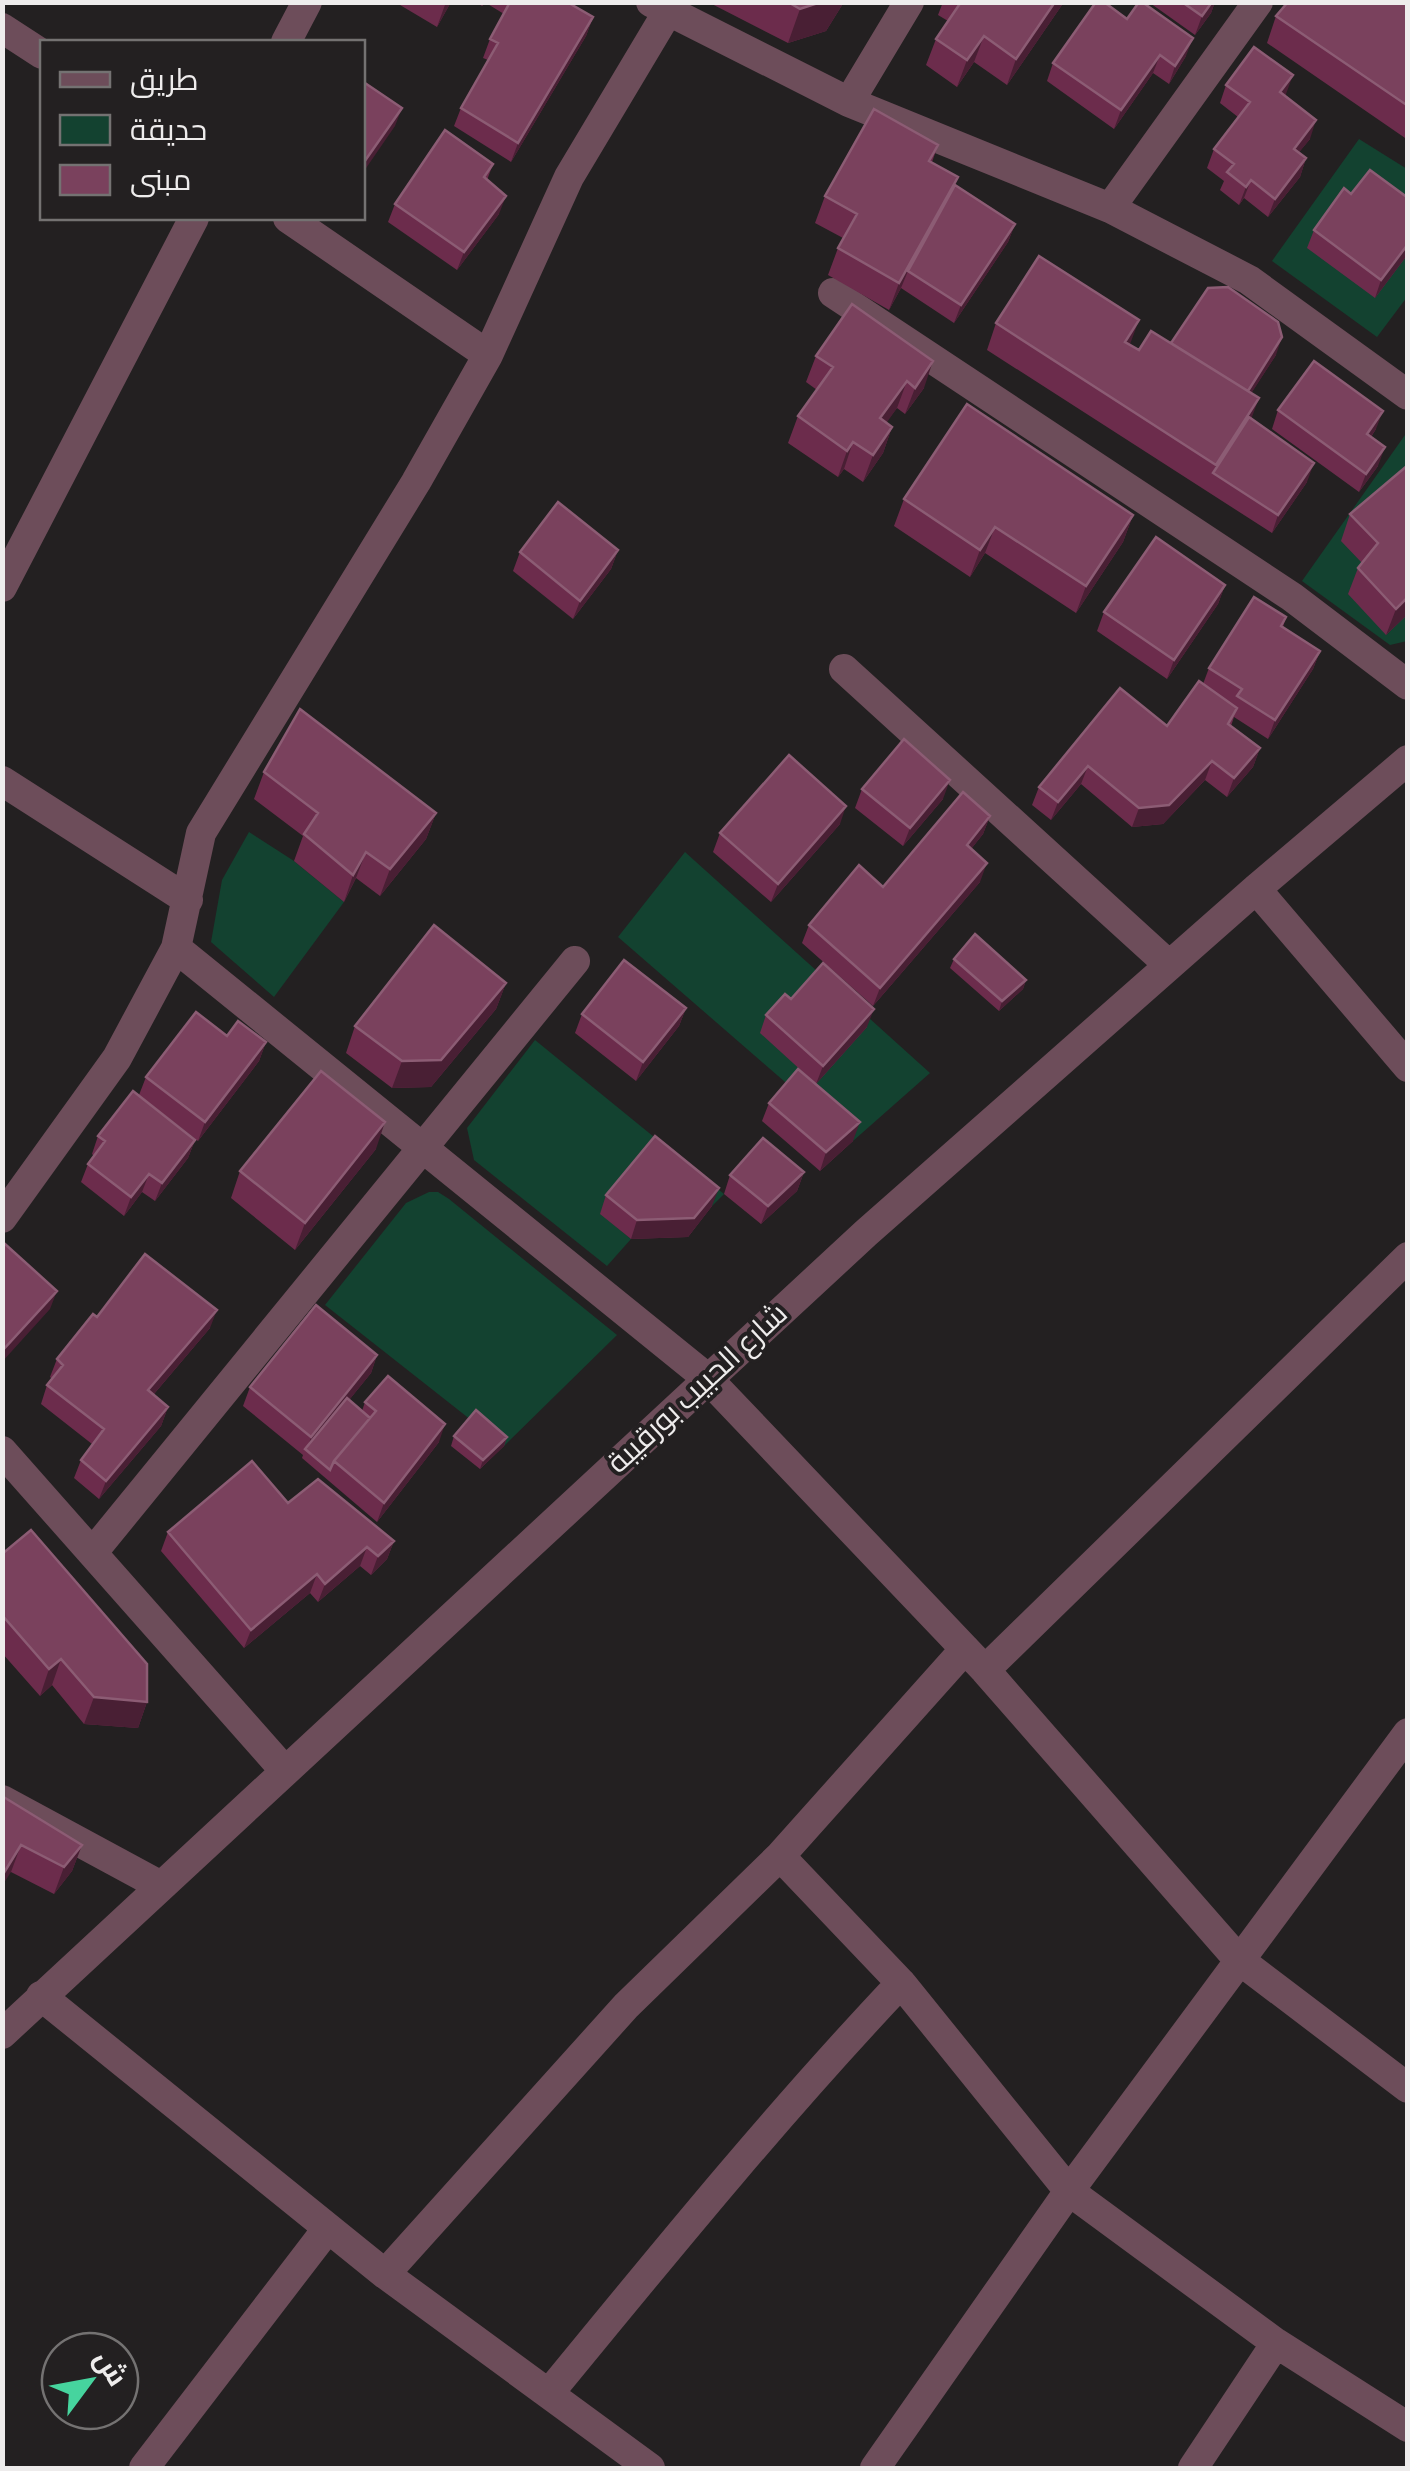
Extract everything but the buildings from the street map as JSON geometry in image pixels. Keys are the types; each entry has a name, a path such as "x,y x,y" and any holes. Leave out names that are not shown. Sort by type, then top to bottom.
{"street":[{"path":"287,40 308,2"},
{"path":"850,102 909,2"},
{"path":"1110,208 1258,2"},
{"path":"2,1218 117,1058 176,948 201,833 416,482 488,354 569,177 659,8 850,102 1110,208 1248,280 1408,395"},
{"path":"2,28 40,53"},
{"path":"2,587 193,220"},
{"path":"291,220 488,354"},
{"path":"833,293 1292,597 1408,684"},
{"path":"844,669 1169,965"},
{"name":"شارع الحبيب بورقيبة","path":"2,2034 707,1378 1256,888 1408,760"},
{"path":"2,780 188,900"},
{"path":"1256,888 1408,1067"},
{"path":"176,948 707,1378 975,1660 1238,1958 1408,2088"},
{"path":"93,1552 574,961"},
{"path":"385,2274 626,2006 975,1660 1408,1257"},
{"path":"2,1450 285,1770"},
{"path":"874,2468 1238,1958 1408,1732"},
{"path":"2,1800 161,1886"},
{"path":"780,1856 901,1983 1069,2191 1276,2343 1408,2427"},
{"path":"550,2392 826,2062 901,1983"},
{"path":"42,1996 385,2274 650,2468"},
{"path":"144,2468 328,2228"},
{"path":"1192,2468 1276,2343"}],"green space":[{"path":"1359,139 1407,169 1407,297 1377,337 1272,261"},
{"path":"1405,435 1407,641 1390,645 1302,581"},
{"path":"249,832 294,861 344,902 274,997 211,942 222,880"},
{"path":"685,852 930,1073 853,1141 618,937"},
{"path":"535,1040 724,1194 712,1206 600,1213 631,1239 607,1266 474,1160 467,1128"},
{"path":"429,1192 449,1199 617,1335 504,1446 325,1305 406,1203"}]}
